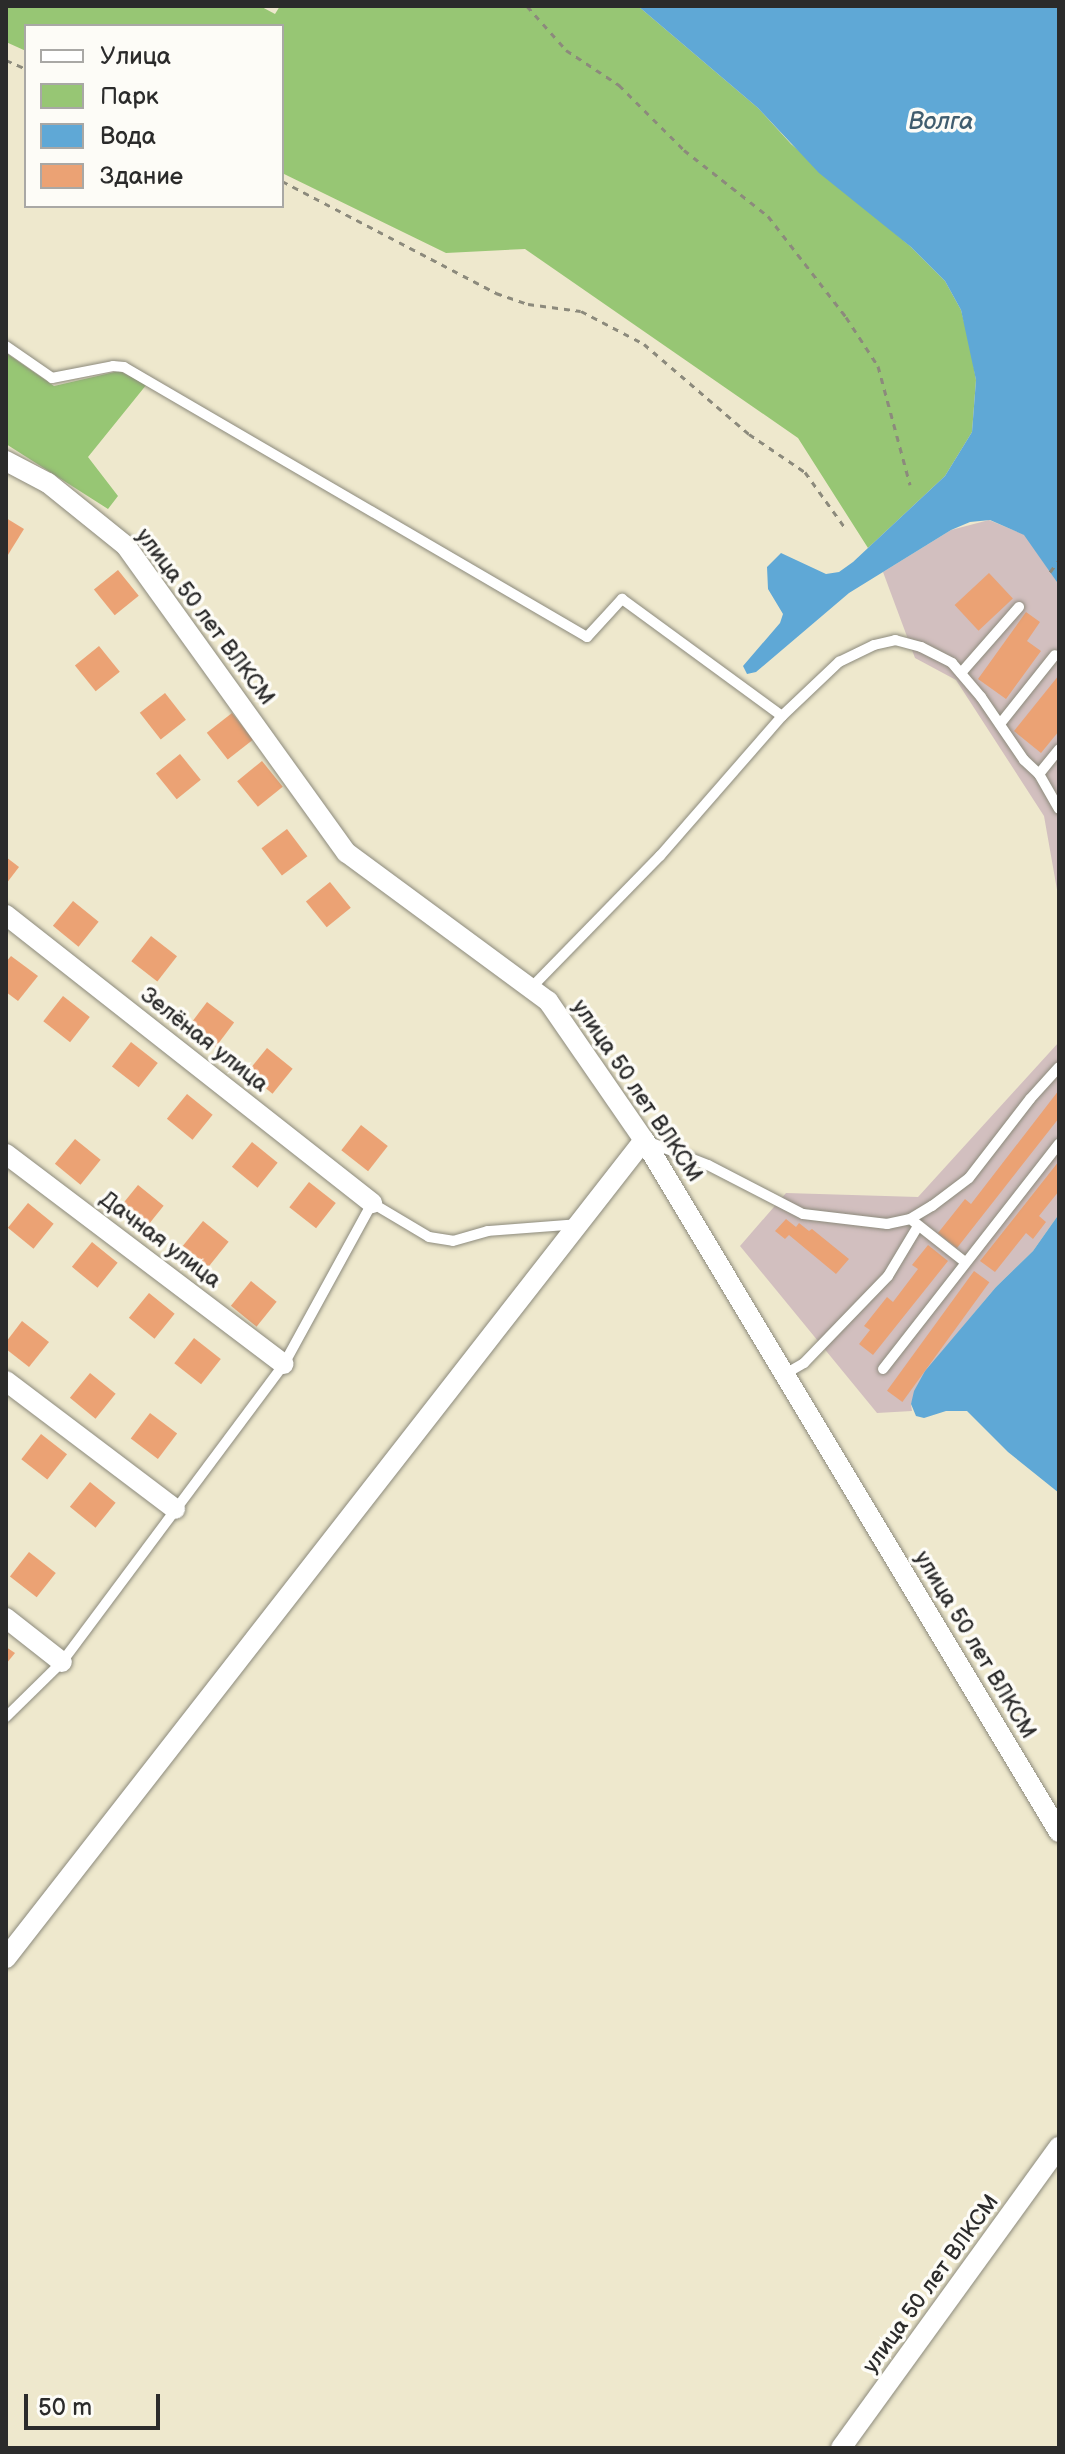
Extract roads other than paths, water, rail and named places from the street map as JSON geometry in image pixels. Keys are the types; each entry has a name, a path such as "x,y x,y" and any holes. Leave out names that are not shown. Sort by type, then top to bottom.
{"street":[{"name":"улица 50 лет ВЛКСМ","path":"6,461 48,483 126,546 347,853 548,1001 644,1140 1059,1832"},
{"name":"Зелёная улица","path":"7,918 372,1203"},
{"path":"6,1958 644,1140"},
{"name":"Дачная улица","path":"6,1154 284,1364"},
{"path":"6,1381 175,1509"},
{"path":"6,1618 62,1662"},
{"name":"улица 50 лет ВЛКСМ","path":"841,2448 1059,2147"}],"lane":[{"path":"6,346 52,378 124,367 587,637 622,599 782,716"},
{"path":"961,673 1019,607"},
{"path":"531,988 660,856 782,716 839,662 895,640 942,658 961,673 1024,760 1039,774 1059,809"},
{"path":"1000,724 1055,655"},
{"path":"1039,774 1059,749"},
{"path":"785,1374 804,1363 888,1276 914,1222 969,1178 1059,1067"},
{"path":"644,1140 708,1165 803,1214 887,1224 914,1222 965,1262"},
{"path":"883,1369 1059,1144"},
{"path":"6,1717 62,1662 284,1364 372,1203 429,1237 453,1241 488,1231 580,1224"}],"water":[{"name":"Волга","path":"638,6 1059,6 1059,585 1024,535 990,520 970,522 951,530 849,593 756,672 747,674 743,666 780,623 783,614 768,589 767,567 781,553 826,574 839,572 853,562 945,476 972,432 976,380 961,310 945,281 911,247 819,173 758,108"},
{"path":"1059,1214 1059,1493 1008,1452 967,1411 946,1411 924,1418 916,1416 911,1404 925,1371 996,1287 1033,1251"}]}
